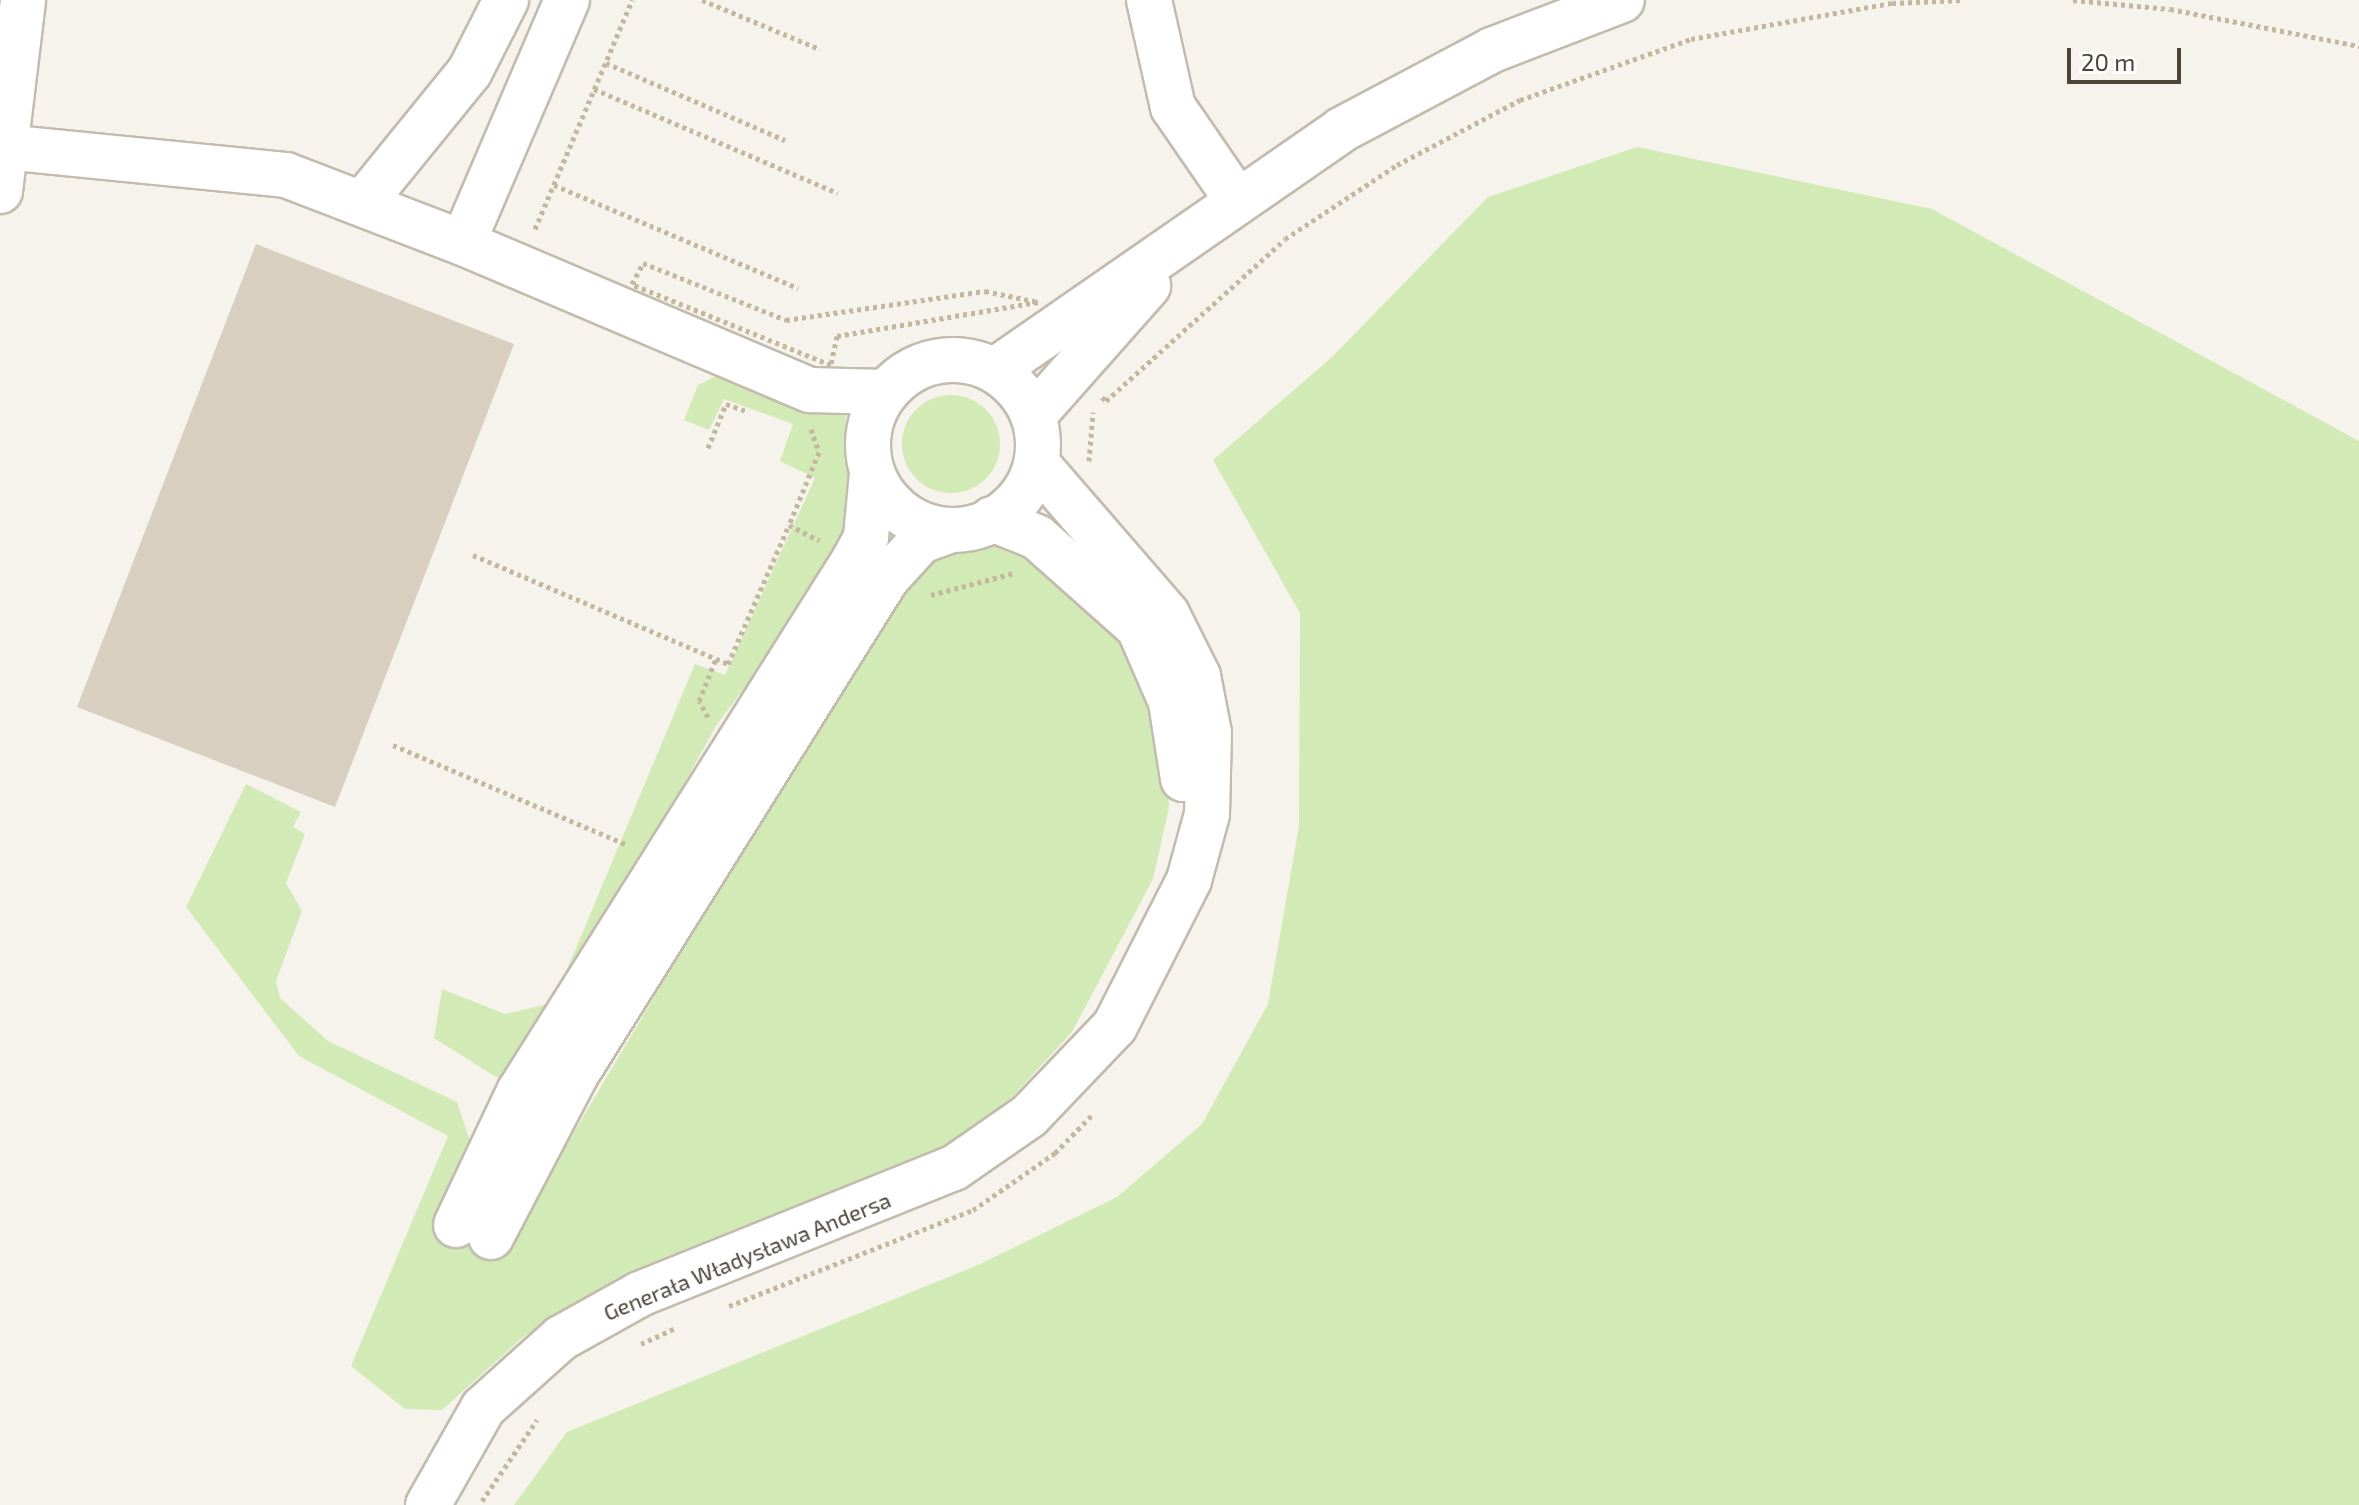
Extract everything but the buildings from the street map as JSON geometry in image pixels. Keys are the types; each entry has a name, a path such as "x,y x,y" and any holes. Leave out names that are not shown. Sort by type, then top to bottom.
{"street":[{"path":"0,191 23,0"},
{"path":"362,204 479,59 506,0"},
{"path":"463,243 567,0"},
{"path":"1149,0 1173,107 1237,200"},
{"path":"995,370 1055,335 1237,200 1429,79 1622,0"},
{"path":"5,147 286,175 463,243 810,390 884,392"},
{"path":"1033,416 1055,335"},
{"path":"1033,416 995,370 945,359 920,365 884,392 870,422 872,473 866,537 519,1092 474,1231 575,1076 887,578 921,541 972,525 1018,499 1038,465"},
{"name":"Generała Władysława Andersa","path":"428,1505 483,1408 561,1338 640,1294 925,1185 1004,1136 1115,1026 1189,880 1207,814 1211,758 1204,700 1179,634 1149,589 1064,504 1038,465 1033,416"},
{"name":"Generała Władysława Andersa","path":"872,473 902,514 1037,537 1127,612 1154,657 1179,729 1183,796 1166,874 1067,1075"},
{"path":"519,1092 575,1076"}],"path":[{"path":"524,269 554,185 632,0"},
{"path":"702,0 820,49"},
{"path":"1055,335 837,336 831,365 632,284 643,263 786,320 985,291 1055,335 1106,401 1285,239 1397,165 1520,100 1691,39 1892,3 1964,0"},
{"path":"2073,0 2170,9 2359,46"},
{"path":"606,63 785,140"},
{"path":"594,89 838,193"},
{"path":"554,185 798,288"},
{"path":"708,448 726,404 754,415"},
{"path":"795,431 809,436"},
{"path":"473,555 728,664 789,525"},
{"path":"711,722 699,701 716,659"},
{"path":"393,745 607,834"},
{"path":"713,1313 998,1197 1055,1153 1102,1101"},
{"path":"634,1348 683,1324"},
{"path":"479,1505 543,1412"}],"green space":[{"path":"1637,147 1932,209 2359,441 2359,1505 514,1505 567,1432 978,1265 1117,1197 1202,1124 1268,1004 1299,826 1300,613 1213,460 1332,357 1488,197"},
{"path":"720,374 846,411 844,459 855,497 835,564 716,726 678,795 667,831 510,1077 496,1077 434,1038 442,989 505,1014 553,1003 695,664 725,675 815,478 780,461 793,424 724,399 709,430 684,420 698,385"},
{"path":"951,395 970,399 986,409 996,425 1000,444 996,463 986,479 970,489 951,493 932,489 916,479 906,463 902,444 906,425 916,409 932,399"},
{"path":"987,541 1007,543 1083,596 1139,662 1167,750 1169,808 1153,879 1072,1032 978,1134 586,1302 523,1337 442,1410 405,1409 351,1366 448,1136 299,1056 186,907 246,784 301,812 293,827 305,834 286,883 302,911 276,981 280,998 328,1041 457,1102 471,1144 439,1231 499,1259 905,573 945,549"}]}
